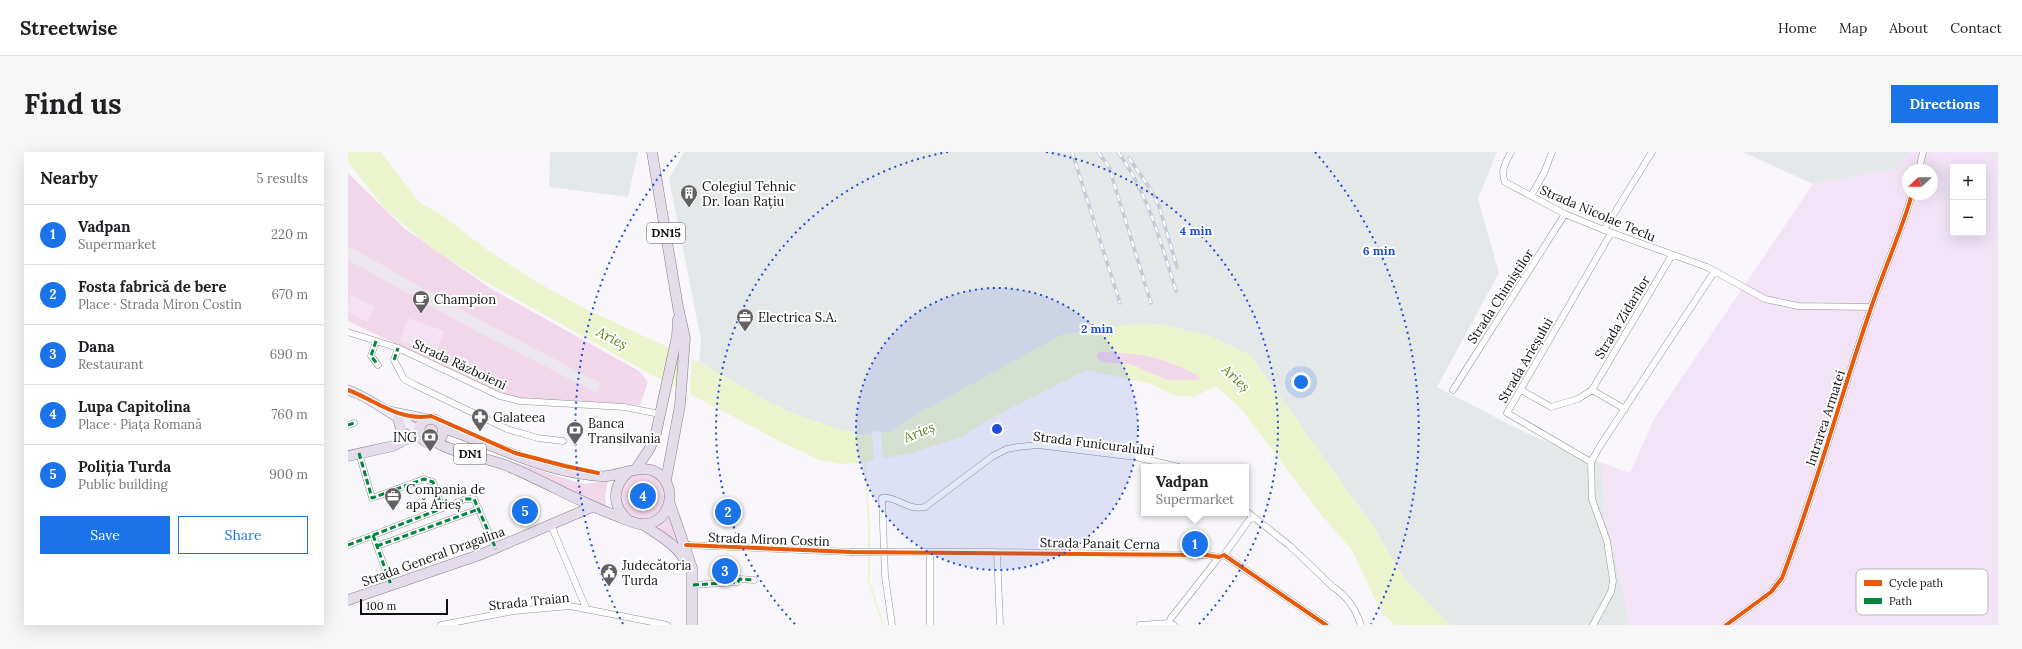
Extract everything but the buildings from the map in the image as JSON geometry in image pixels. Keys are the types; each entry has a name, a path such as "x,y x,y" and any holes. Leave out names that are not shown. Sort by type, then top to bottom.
{"main road":[{"name":"DN15","path":"652,152 678,307 681,337 680,405 666,480"},
{"name":"DN15","path":"631,471 650,448 660,414 664,392 681,337"},
{"name":"DN1","path":"348,390 360,394 388,410 398,419 419,431 425,441 436,442 505,465 592,507 642,524 678,550 686,563 693,583"},
{"name":"DN1","path":"388,410 439,422 443,428 443,434 436,442"},
{"path":"398,419 402,432 399,443"},
{"path":"348,456 393,446 419,431 423,422 428,419"},
{"name":"DN1","path":"443,428 510,454 577,473 606,476 631,471 652,470 666,480 671,495 670,504 686,545 692,568 692,625"},
{"path":"628,520 621,513 615,496 618,484 631,471"},
{"path":"642,524 651,523 659,519 666,512 670,504"},
{"name":"Strada General Dragalina","path":"348,600 496,549 592,507"}],"street":[{"name":"Strada Nicolae Teclu","path":"1511,152 1503,169 1502,176 1505,182 1565,214 1611,233 1707,267 1765,299 1786,305 1871,307"},
{"path":"1531,196 1544,173 1552,152"},
{"path":"1604,230 1652,152"},
{"path":"1920,164 1923,152"},
{"name":"Intrarea Armatei","path":"1726,625 1771,592 1782,578 1830,436 1871,307 1889,262 1910,200"},
{"name":"Strada Chimiștilor","path":"1452,390 1565,214"},
{"name":"Strada Arieșului","path":"1591,462 1508,415 1507,413 1611,233"},
{"name":"Strada Zidarilor","path":"1592,390 1672,255"},
{"path":"1593,625 1611,592 1613,575 1607,541 1592,499 1591,462 1714,272"},
{"name":"Strada Războieni","path":"348,332 398,348 500,396 520,401 624,407 660,414"},
{"path":"376,341 371,356 378,365"},
{"path":"398,348 394,360 404,380 507,429 538,438 563,441"},
{"path":"1521,390 1551,407 1578,398 1592,390 1624,409"},
{"name":"Strada Funicuralului","path":"892,625 885,576 882,498 889,498 908,507 925,507 993,456 1007,449 1018,446 1038,445 1128,456 1165,464"},
{"path":"359,453 372,498 424,479 432,482 442,508"},
{"path":"348,544 466,499 474,499 496,549"},
{"path":"377,546 479,509"},
{"path":"1249,514 1290,546 1333,587 1341,592 1352,606 1361,625"},
{"path":"1140,625 1172,624 1171,618 1222,556 1252,516"},
{"path":"551,525 586,608"},
{"path":"373,535 391,585"},
{"name":"Strada Miron Costin","path":"686,545 851,552"},
{"name":"Strada Panait Cerna","path":"851,552 1206,554 1222,556 1326,625"},
{"path":"930,552 930,625"},
{"path":"997,552 1000,625"},
{"path":"693,583 738,582 740,579 754,580"},
{"name":"Strada Traian","path":"441,625 560,606 586,608 667,625"}],"shaded area":[{"path":"550,152 638,152 628,197 549,187"},
{"path":"684,152 1497,152 1478,199 1499,273 1437,387 1526,433 1602,463 1605,514 1629,618 1627,625 1450,625 1404,578 1372,525 1250,355 1209,336 1161,324 917,414 890,432 862,435 835,428 794,414 763,399 699,362 701,340 669,179"},
{"path":"1743,152 1910,152 1897,169 1813,184"},
{"path":"1910,152 1998,152 1998,625 1627,625 1629,618 1605,514 1602,463 1630,473 1654,419 1813,184 1897,169"},
{"path":"348,173 404,228 490,288 639,371 648,382 640,405 521,400 502,395 348,321"},
{"path":"348,246 484,322 600,383 597,393 478,332 348,260"},
{"path":"349,294 375,307 367,322 348,312"},
{"path":"408,318 444,331 436,354 400,341"},
{"path":"1099,351 1139,354 1157,358 1187,369 1199,376 1202,380 1167,380 1132,365 1101,362 1096,356"},
{"path":"431,424 436,426 438,431 436,436 431,438 426,436 424,431 426,426"},
{"path":"513,462 583,484 608,481 605,495 606,509 512,465"},
{"path":"635,472 659,476 669,498 656,519 632,520 620,507 621,483"},
{"path":"671,516 681,544 655,530"}],"water":[{"name":"Arieș","path":"348,152 381,152 419,202 443,216 489,251 535,281 582,307 699,362 763,399 794,414 835,428 862,435 890,432 917,414 1063,334 1125,325 1161,324 1209,336 1250,355 1372,525 1404,578 1450,625 1395,625 1381,612 1352,550 1322,516 1241,409 1216,386 1194,397 1173,395 1151,384 1086,370 990,419 961,437 911,453 859,463 840,464 820,460 779,441 654,376 484,281 434,250 386,210 348,162","holes":["1099,351 1157,358 1193,373 1202,380 1167,380 1132,365 1101,362 1096,356"]}],"pier":[{"path":"682,352 692,356 690,396 680,391"},
{"path":"881,431 883,460 874,462 872,432"}],"waterway":[{"path":"865,461 869,526 869,581 883,625"}],"railway":[{"path":"1072,152 1120,303"},
{"path":"1098,152 1109,167 1151,303"},
{"path":"1118,152 1138,184 1146,201 1176,291"},
{"path":"1129,158 1151,190 1159,206 1177,267"}],"marked path":[{"path":"376,341 371,356 378,365"},
{"path":"394,360 398,348"},
{"path":"348,425 354,423"},
{"path":"359,453 372,498 424,479 433,482 442,508"},
{"path":"348,545 466,499 474,499 496,549"},
{"path":"377,546 479,509"},
{"path":"373,535 391,585"},
{"path":"693,585 738,582 740,579 754,580"}],"cycle path":[{"path":"1726,625 1771,592 1782,578 1806,511 1871,308 1910,200"},
{"path":"348,390 398,413 409,416 431,416 515,453 598,473"},
{"path":"686,545 851,552 1206,555 1219,557 1224,555 1326,625"}],"place":[{"name":"Colegiul Tehnic Dr. Ioan Rațiu","path":"689,208"},
{"name":"Champion","path":"421,314"},
{"name":"Electrica S.A.","path":"745,332"},
{"name":"Galateea","path":"480,432"},
{"name":"Banca Transilvania","path":"575,445"},
{"name":"ING","path":"430,452"},
{"name":"Lupa Capitolina","path":"643,496"},
{"name":"Compania de apă Arieș","path":"393,511"},
{"name":"Poliția Turda","path":"525,511"},
{"name":"Fosta fabrică de bere","path":"728,512"},
{"name":"Vadpan","path":"1195,544"},
{"name":"Dana","path":"725,571"},
{"name":"Judecătoria Turda","path":"609,587"}]}
